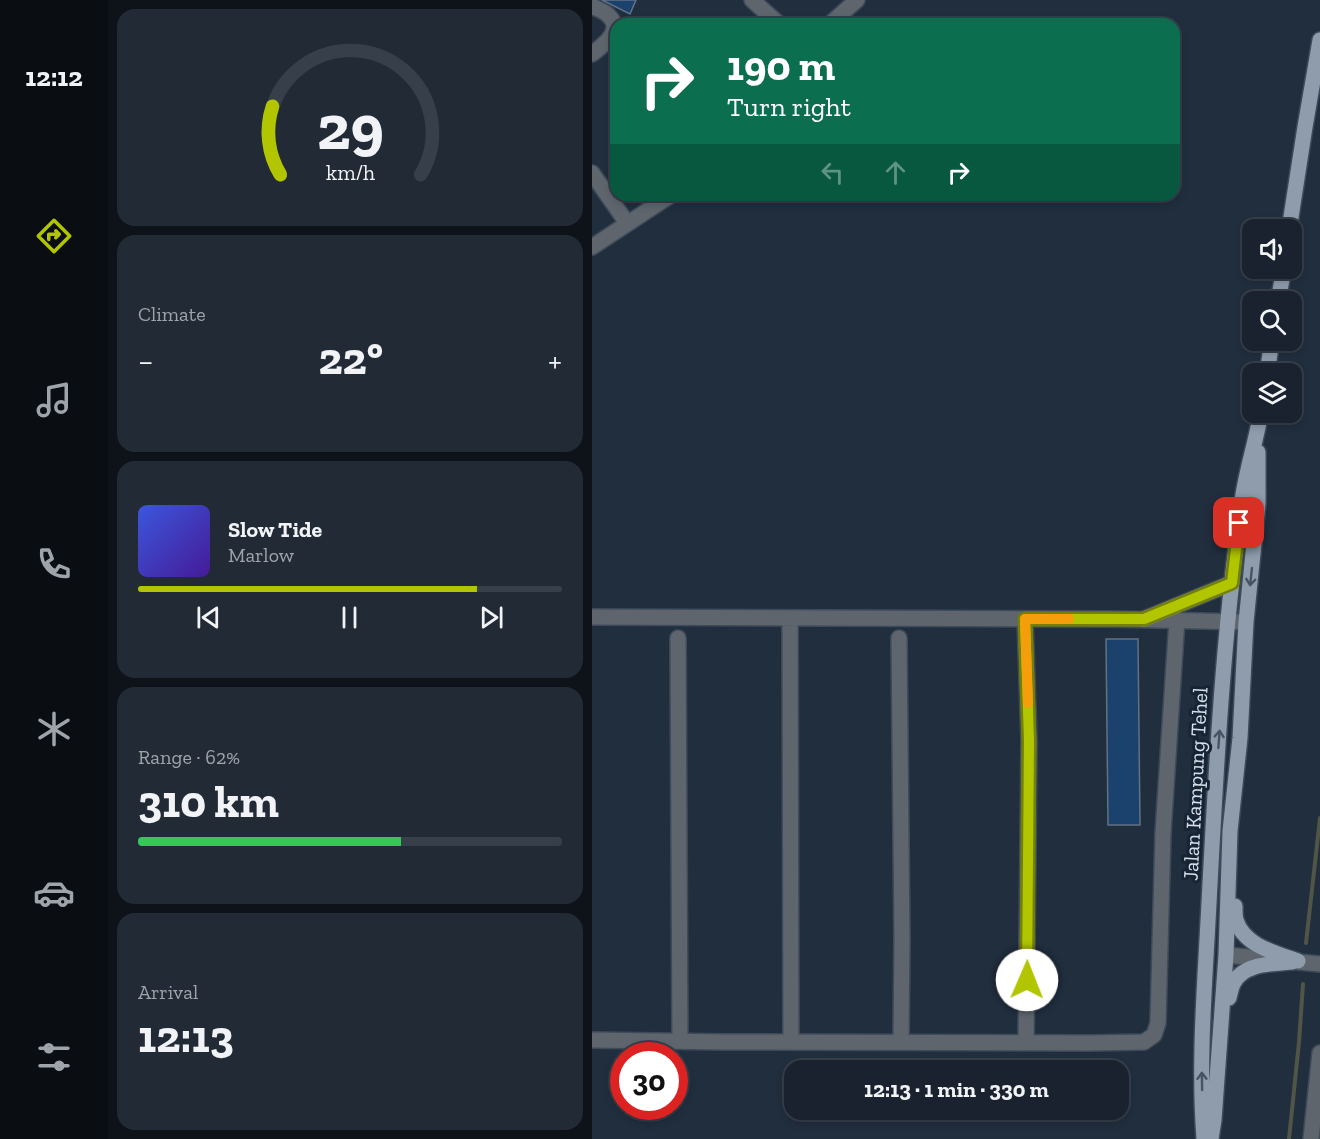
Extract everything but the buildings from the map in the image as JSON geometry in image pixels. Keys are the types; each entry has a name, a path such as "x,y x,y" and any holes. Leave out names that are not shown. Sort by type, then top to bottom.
{"main road":[{"path":"1291,219 1320,40"},
{"name":"Jalan Kampung Tehel","path":"1211,1139 1226,955 1230,831 1240,738 1246,622 1258,504 1260,423"},
{"name":"Jalan Kampung Tehel","path":"1204,1139 1202,1054 1216,772 1232,583 1245,479 1258,434"},
{"path":"1144,619 1232,583"},
{"path":"1202,1054 1208,1030 1213,973 1216,964 1226,955 1218,942 1215,925 1219,843 1216,772"},
{"path":"1230,831 1237,921 1244,934 1255,944 1298,961"},
{"path":"1218,1074 1228,1000 1233,983 1241,973 1252,967 1298,961"}],"street":[{"path":"752,0 772,18"},
{"path":"837,18 857,0"},
{"path":"592,6 608,14 611,18"},
{"path":"592,54 610,38"},
{"path":"592,173 610,199"},
{"path":"611,201 626,223"},
{"path":"592,247 661,201"},
{"path":"592,617 1177,619 1246,622"},
{"path":"790,618 791,1042"},
{"path":"1025,619 1029,741 1026,1043"},
{"path":"592,1040 1144,1042 1154,1035 1158,1023 1163,833 1177,619"},
{"path":"678,638 680,1041"},
{"path":"899,638 901,1042"},
{"path":"1226,955 1320,964"},
{"path":"1311,1139 1320,1053"}],"waterway":[{"path":"1306,943 1320,818"},
{"path":"1289,1139 1303,984"}],"slow traffic":[{"path":"1028,703 1025,619 1069,619"}],"route":[{"path":"1027,980 1029,741 1025,619 1144,619 1232,583 1239,523"}]}
